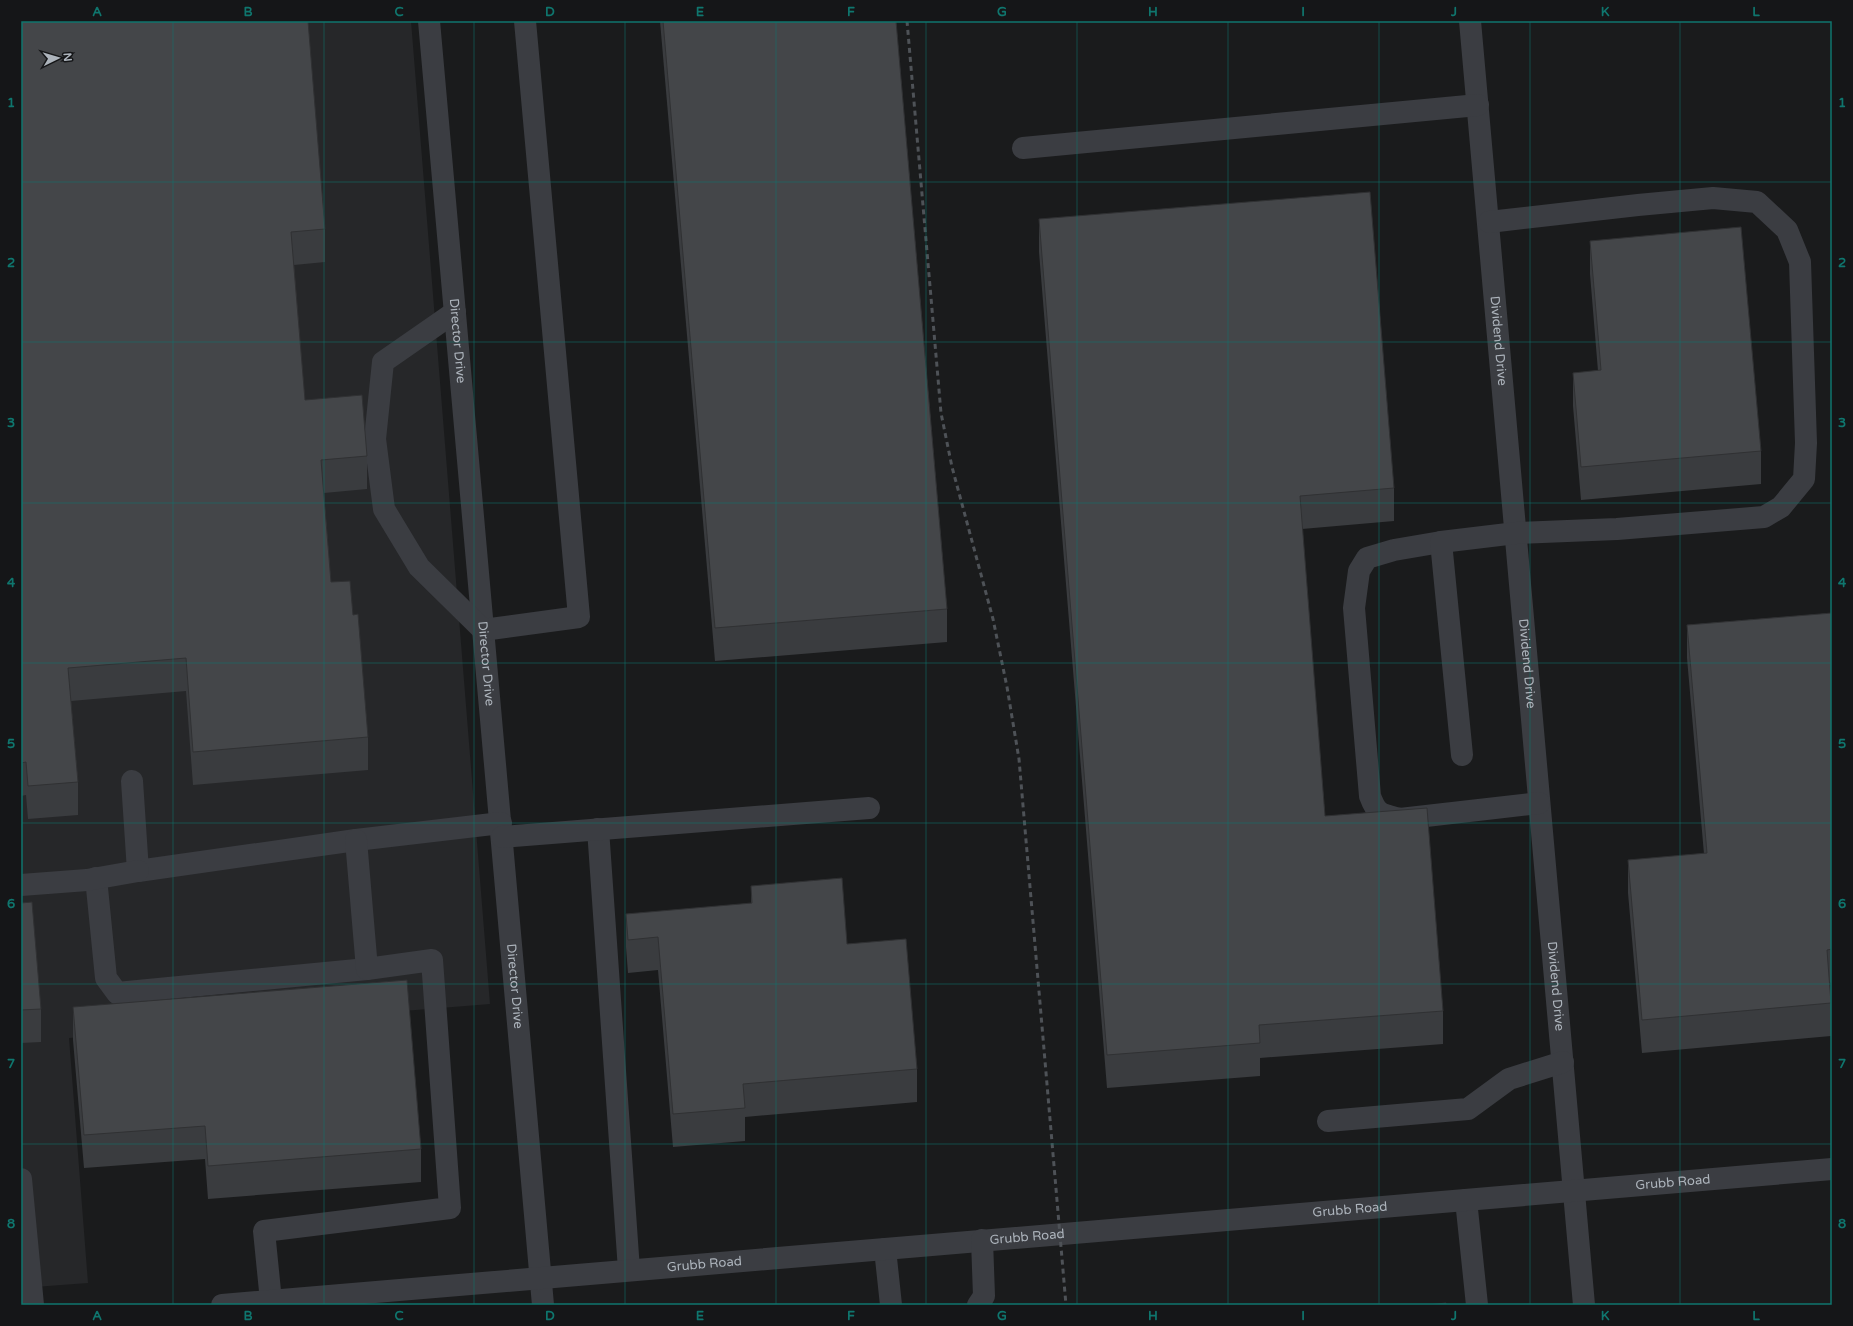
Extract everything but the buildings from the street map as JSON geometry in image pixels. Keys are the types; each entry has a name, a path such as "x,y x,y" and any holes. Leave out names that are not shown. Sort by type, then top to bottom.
{"street":[{"name":"Director Drive","path":"429,21 543,1305"},
{"path":"455,312 383,362 375,439 384,509 419,567 483,630 579,617 525,21"},
{"name":"Dividend Drive","path":"1470,21 1584,1305"},
{"path":"1024,148 1478,105"},
{"path":"1489,222 1713,198 1757,202 1787,230 1800,262 1806,443 1804,479 1781,507 1764,517 1618,529 1516,533 1441,542 1394,550 1367,558 1359,571 1354,608 1370,796 1375,809 1384,815 1400,819 1539,803"},
{"path":"1441,542 1462,755"},
{"path":"132,781 138,871"},
{"path":"21,885 96,878 356,840 501,830 598,829 868,808"},
{"path":"598,829 629,1270"},
{"path":"356,840 367,969"},
{"path":"96,878 106,978 117,993 367,969 432,960 450,1208 264,1231 271,1301"},
{"path":"1328,1121 1468,1109 1509,1079 1563,1062"},
{"name":"Grubb Road","path":"222,1305 1832,1169"},
{"path":"21,1179 25,1258 33,1305"},
{"path":"1466,1200 1477,1305"},
{"path":"978,1305 984,1296 982,1240"},
{"path":"885,1249 891,1305"}],"shaded area":[{"path":"21,21 411,21 490,1004 69,1038 88,1283 21,1288"}],"railway":[{"path":"907,21 941,413 952,467 993,619 1007,687 1019,759 1066,1305"}]}
